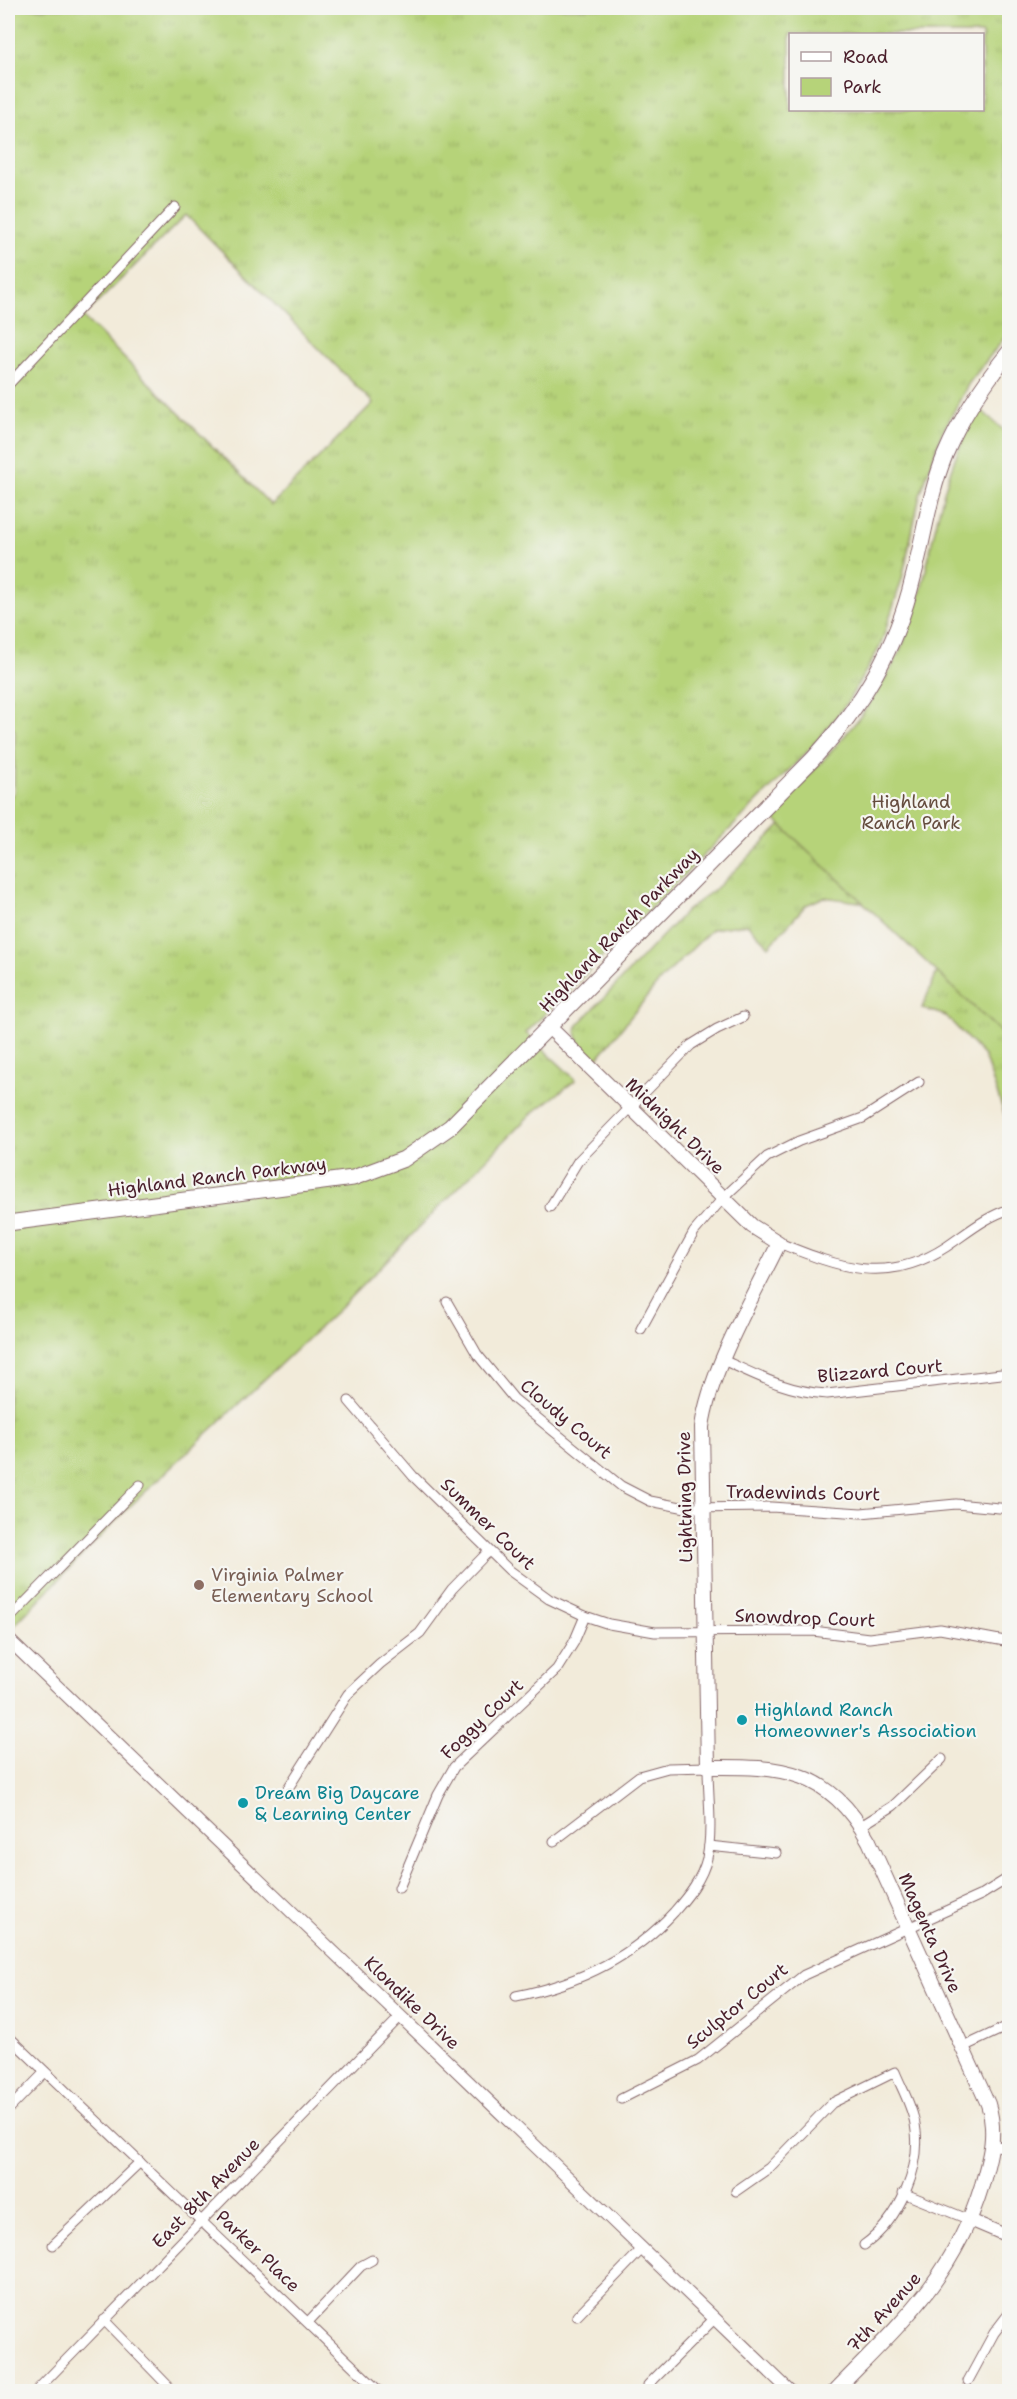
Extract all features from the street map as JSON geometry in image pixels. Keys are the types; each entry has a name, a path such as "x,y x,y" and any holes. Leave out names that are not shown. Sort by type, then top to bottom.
{"main road":[{"name":"Highland Ranch Parkway","path":"8,1223 317,1185 370,1173 404,1159 450,1127 550,1029 813,759 856,708 878,672 899,624 944,457 978,394 1010,351"},
{"name":"Midnight Drive","path":"550,1029 752,1226 779,1243"},
{"name":"Lightning Drive","path":"708,1767 703,1418 709,1391 779,1243"},
{"name":"Magenta Drive","path":"708,1767 758,1766 792,1772 824,1788 861,1826 988,2104 994,2132 993,2146 970,2220"},
{"name":"7th Avenue","path":"834,2391 931,2289 947,2266 970,2220"}],"street":[{"path":"8,385 175,207"},
{"path":"550,1207 578,1161 691,1045 710,1032 743,1017"},
{"path":"641,1329 694,1232 723,1198 767,1157 799,1141 863,1118 919,1082"},
{"path":"779,1243 832,1264 858,1269 884,1270 932,1256 988,1218 1010,1209"},
{"name":"Cloudy Court","path":"447,1302 460,1329 489,1371 536,1419 636,1495 669,1506 703,1508"},
{"name":"Blizzard Court","path":"723,1360 776,1385 819,1394 1010,1373"},
{"name":"Summer Court","path":"349,1401 413,1476 489,1551 529,1585 585,1616 609,1624 655,1632 705,1633"},
{"path":"8,1620 140,1485"},
{"name":"Tradewinds Court","path":"703,1508 771,1507 861,1513 956,1504 1010,1509"},
{"path":"285,1793 348,1694 380,1664 420,1633 452,1589 489,1551"},
{"name":"Foggy Court","path":"399,1887 438,1795 454,1767 557,1669 574,1642 585,1616"},
{"name":"Snowdrop Court","path":"705,1633 813,1631 869,1638 940,1629 1010,1642"},
{"name":"Klondike Drive","path":"8,1639 791,2391"},
{"path":"861,1826 893,1806 942,1759"},
{"path":"516,1996 561,1985 607,1965 645,1939 664,1922 696,1884 709,1846 708,1767 668,1768 639,1776 627,1783 555,1841"},
{"path":"709,1846 776,1853"},
{"name":"Sculptor Court","path":"621,2099 705,2055 804,1975 981,1894 1010,1876"},
{"name":"East 8th Avenue","path":"35,2391 400,2017"},
{"path":"963,2047 1010,2025"},
{"name":"Parker Place","path":"8,2036 381,2391"},
{"path":"8,2110 45,2072"},
{"path":"736,2191 769,2168 832,2103 895,2072 912,2114 917,2136 914,2166 887,2226 864,2245"},
{"path":"993,2146 1010,2147"},
{"path":"52,2245 140,2162"},
{"path":"903,2193 1010,2237"},
{"path":"577,2316 643,2248"},
{"path":"308,2322 361,2266 372,2260"},
{"path":"968,2381 999,2324 1010,2312"},
{"path":"648,2385 715,2318"},
{"path":"104,2320 174,2391"}],"green space":[{"path":"8,8 1009,8 1009,332 969,383 941,435 920,495 902,579 880,647 847,703 812,747 526,1033 576,1080 530,1115 339,1309 126,1510 8,1632 8,799 14,793 15,731 8,721","holes":["186,215 373,403 271,505 83,317"]},
{"name":"Highland Ranch Park","path":"980,409 1010,436 1009,1040 770,815 841,740 879,689 896,660 920,595 949,476 967,430"},
{"path":"781,825 865,903 824,897 806,905 769,946 747,924 712,929 658,983 596,1060 579,1041 577,1026 686,911 720,885"},
{"path":"937,972 1009,1040 1009,1127 984,1056 946,1016 922,1008"}],"place":[{"name":"Virginia Palmer Elementary School","path":"199,1585"},
{"name":"Highland Ranch Homeowner's Association","path":"742,1720"},
{"name":"Dream Big Daycare & Learning Center","path":"243,1803"}]}
